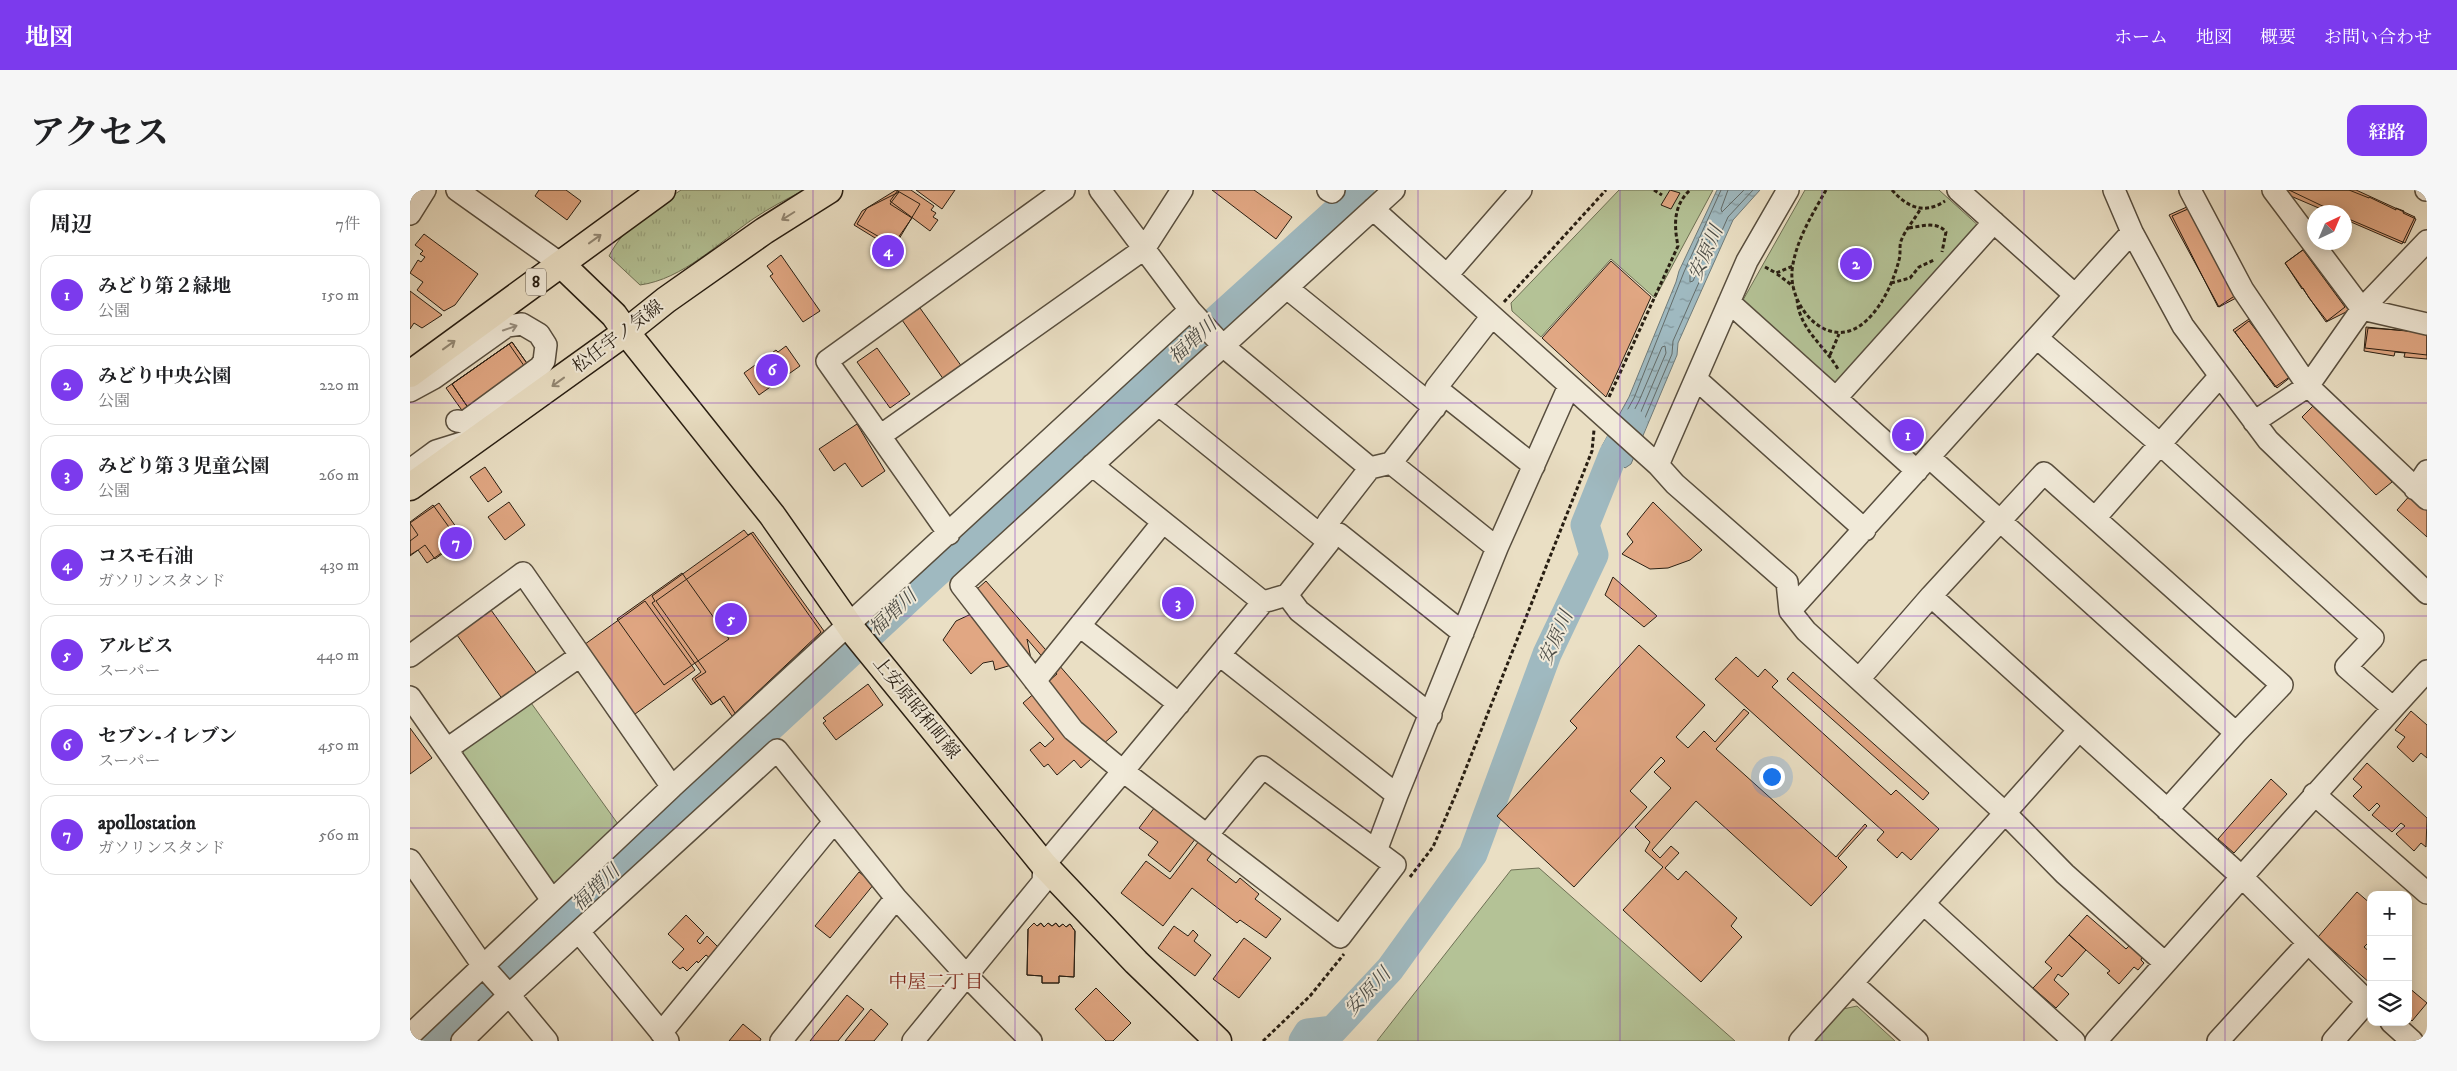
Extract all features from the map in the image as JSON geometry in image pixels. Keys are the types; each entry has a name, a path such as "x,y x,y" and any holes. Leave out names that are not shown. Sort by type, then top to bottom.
{"main road":[{"name":"8","path":"410,374 662,190"},
{"name":"松任宇ノ気線","path":"410,488 626,332 666,300 764,231 829,190"},
{"name":"上安原昭和町線","path":"561,264 614,315 772,515 873,656 1044,866 1136,962 1218,1041"}],"street":[{"path":"410,214 426,190"},
{"path":"457,190 483,197 561,264"},
{"path":"948,534 827,361 1064,190"},
{"path":"1100,190 1194,314 1219,342 1370,468"},
{"path":"880,436 1144,249 1182,190"},
{"path":"1328,190 1332,192 1334,190"},
{"path":"1207,835 1263,767 1395,865 1340,937 1123,771 1073,730 961,585 1159,404 1219,342 1287,288 1394,190"},
{"path":"1447,275 1521,190"},
{"path":"1653,461 1696,379 1749,257 1788,190"},
{"path":"1958,190 2075,295"},
{"path":"2114,190 2132,232 2183,326 2254,422 2268,440 2427,593"},
{"path":"2190,190 2243,290 2308,386 2421,494 2427,471"},
{"path":"2273,190 2362,309 2427,324"},
{"path":"1373,209 1653,461 1675,484 1787,582 1790,611 1806,631 2005,813 2065,874 2165,963"},
{"path":"1843,391 1994,222"},
{"path":"1790,611 2132,232"},
{"path":"2254,422 2308,386 2362,309 2427,241"},
{"path":"1287,288 1436,398 1534,466"},
{"path":"1729,302 1843,391 1923,464 2000,521 2236,733"},
{"path":"412,1029 485,968 552,900 672,787 852,629 948,534 1194,314"},
{"path":"913,1041 1043,882 1044,866 1221,656 1264,602 1287,595 1329,536 1328,522 1370,468 1391,462 1492,316"},
{"path":"410,391 434,378 507,326 522,324 539,334 546,345 540,367 465,422 456,422"},
{"path":"2037,338 2160,444 2373,638 2346,667 2393,708"},
{"path":"2095,518 2220,376"},
{"path":"1696,379 1865,530"},
{"path":"1376,852 1397,795 1497,548 1569,386"},
{"path":"1159,404 1329,536 1339,534 1463,633"},
{"path":"410,470 436,451 484,436"},
{"path":"1391,462 1497,548"},
{"path":"1092,465 1264,602"},
{"path":"1859,679 1930,596 2044,474 2282,685 2236,733 2168,810"},
{"path":"1036,681 1163,522"},
{"path":"410,656 524,573 672,787"},
{"path":"1287,595 1299,611 1431,715"},
{"path":"1930,596 2243,878 2367,1002"},
{"path":"1080,626 1180,704"},
{"path":"446,749 580,656"},
{"path":"1221,656 1397,795"},
{"path":"2096,1041 2243,878 2314,794 2427,671"},
{"path":"410,697 552,900"},
{"path":"1800,1041 2079,730"},
{"path":"462,1041 508,993 578,932 777,750 896,898 966,975 1031,1041"},
{"path":"2314,794 2427,893"},
{"path":"578,932 665,1037 834,822"},
{"path":"410,860 485,968 547,1041"},
{"path":"781,1041 896,898"},
{"path":"1924,904 2074,1041"},
{"path":"2218,1041 2308,943"},
{"path":"1852,983 1917,1041"},
{"path":"2333,1041 2367,1006"},
{"path":"2395,1026 2412,1041"}],"path":[{"path":"1492,316 1606,190"},
{"path":"1654,190 1662,195"},
{"path":"1408,878 1414,873 1433,847 1482,729 1592,451 1601,414 1678,246 1674,226 1677,208 1690,190"},
{"path":"1826,190 1799,240 1793,266 1793,286 1802,323 1830,355 1843,391"},
{"path":"1892,190 1901,201 1911,208 1921,208 1943,203 1958,190"},
{"path":"1796,296 1808,318 1825,329 1839,334 1850,333 1867,320 1879,306 1900,258 1900,242 1921,208"},
{"path":"1890,284 1910,278 1919,268 1937,259 1946,242 1946,232 1942,227 1934,225 1909,228"},
{"path":"1749,257 1793,286"},
{"path":"1776,274 1793,266"},
{"path":"1830,355 1839,334"},
{"path":"1263,1041 1310,996 1350,946"}],"green space":[{"path":"681,190 804,190 759,215 685,268 671,276 640,285 609,256 623,235 640,218"},
{"path":"1619,190 1713,190 1655,298 1611,259 1541,337 1512,311 1511,303"},
{"path":"1805,190 1939,190 1981,228 1840,383 1830,381 1743,300"},
{"path":"529,700 618,824 560,884 549,882 463,758 464,746"},
{"path":"1539,868 1735,1041 1377,1041 1511,870"},
{"path":"1857,1006 1895,1041 1814,1041 1843,1009"}],"water":[{"path":"1717,190 1760,190 1733,220 1678,343 1677,355 1631,464 1625,468 1602,446 1629,397 1679,271"}],"building":[{"path":"539,190 566,190 581,201 567,220 535,196"},
{"path":"896,190 920,204 893,249 854,225 862,211"},
{"path":"898,190 911,190 934,206 931,210 936,213 933,217 938,220 930,231 890,201"},
{"path":"916,190 955,190 942,209"},
{"path":"1212,190 1254,190 1292,217 1276,239"},
{"path":"1670,190 1680,193 1671,209 1661,205"},
{"path":"2288,190 2356,190 2415,217 2402,244 2352,222 2352,205 2312,205 2286,194"},
{"path":"2289,190 2349,190 2396,210 2396,208 2404,211 2403,213 2416,219 2405,243 2352,220 2352,205 2320,205"},
{"path":"899,192 890,204 912,218 893,245 857,224 867,208"},
{"path":"2189,206 2238,297 2219,307 2169,215"},
{"path":"2188,209 2236,295 2218,307 2172,216"},
{"path":"424,234 478,274 455,305 444,311 417,290 423,282 410,273 418,260 421,262 425,257 420,254 423,251 415,245"},
{"path":"2307,247 2307,250 2311,250 2354,308 2326,322 2285,263"},
{"path":"2303,250 2345,307 2327,321 2285,263"},
{"path":"781,255 820,311 803,322 770,276 773,274 767,266"},
{"path":"1611,261 1651,297 1606,397 1542,338"},
{"path":"410,291 442,315 422,328 414,323 410,329"},
{"path":"920,308 962,367 944,380 902,320"},
{"path":"2249,319 2292,376 2277,388 2233,330"},
{"path":"2249,321 2291,376 2275,387 2235,332"},
{"path":"2366,327 2427,333 2427,359 2404,357 2405,353 2395,352 2394,356 2364,351"},
{"path":"2368,328 2427,332 2427,355 2365,348"},
{"path":"512,342 531,369 471,412 452,384"},
{"path":"512,342 531,369 471,412 452,384"},
{"path":"509,344 529,373 466,416 446,388"},
{"path":"786,346 800,366 759,395 744,373 776,350 778,352"},
{"path":"877,348 910,394 890,408 857,362"},
{"path":"2316,403 2392,482 2376,495 2302,417"},
{"path":"857,424 885,471 862,487 845,463 834,471 819,449"},
{"path":"485,467 502,492 488,502 470,477"},
{"path":"2412,493 2427,507 2427,537 2397,510"},
{"path":"509,502 525,525 505,540 488,517"},
{"path":"1653,502 1702,550 1690,560 1668,568 1650,569 1622,554 1633,542 1627,534"},
{"path":"439,503 464,538 435,559 425,545 410,556 410,541 418,535 410,523"},
{"path":"433,505 459,541 427,563 418,550 410,555 410,522"},
{"path":"744,530 748,535 751,533 821,632 732,716 720,699 711,705 692,679 701,672 652,603 655,601 652,596"},
{"path":"753,532 824,631 735,713 724,696 713,704 695,679 706,672 656,601"},
{"path":"682,573 729,639 664,685 617,619"},
{"path":"1613,577 1657,616 1644,627 1605,595"},
{"path":"986,581 1117,732 1088,757 1091,759 1081,768 1074,760 1057,775 1048,764 1044,767 1030,750 1040,742 1045,747 1054,739 1023,703 1057,674 1027,639 1031,659 995,670 993,661 983,663 971,674 943,640 956,621 969,615 974,615 967,598"},
{"path":"645,601 695,670 631,717 581,647"},
{"path":"491,610 538,675 503,700 457,635"},
{"path":"1639,645 1705,705 1676,737 1688,748 1704,731 1715,742 1744,709 1749,713 1716,749 1836,857 1865,824 1867,826 1838,858 1847,867 1811,906 1696,801 1652,850 1660,858 1671,846 1679,853 1665,868 1678,880 1686,871 1737,918 1731,926 1742,937 1701,982 1623,910 1663,867 1645,851 1650,842 1635,827 1671,788 1654,772 1665,761 1661,757 1630,791 1647,807 1574,887 1497,816 1577,728 1570,721"},
{"path":"1736,657 1758,677 1765,669 1778,681 1772,687 1891,795 1896,790 1939,829 1911,860 1902,852 1897,858 1877,840 1884,832 1715,679"},
{"path":"1793,672 1929,793 1923,800 1787,679"},
{"path":"868,684 883,705 836,740 823,723 826,721 823,718"},
{"path":"2411,711 2427,725 2427,758 2421,753 2413,762 2397,747 2405,737 2395,730"},
{"path":"410,728 432,758 410,774"},
{"path":"2367,763 2427,818 2426,847 2421,843 2414,851 2396,834 2405,826 2401,823 2392,832 2372,815 2380,806 2377,803 2369,811 2353,796 2362,787 2353,779"},
{"path":"2271,779 2287,794 2234,853 2218,839"},
{"path":"1155,807 1196,838 1170,872 1148,855 1158,842 1139,828"},
{"path":"1199,841 1213,852 1207,860 1236,883 1240,878 1259,894 1255,899 1281,919 1266,938 1240,920 1237,923 1192,888 1163,926 1121,893 1146,861 1170,879"},
{"path":"859,872 874,884 830,938 815,926"},
{"path":"2357,892 2367,901 2367,944 2364,947 2367,950 2367,980 2318,937"},
{"path":"686,915 704,933 697,941 700,944 707,936 720,949 710,958 706,955 698,963 697,961 687,971 683,967 680,969 672,962 684,949 668,934"},
{"path":"2087,915 2126,949 2132,943 2143,953 2141,960 2144,963 2138,970 2134,967 2119,984 2107,973 2110,971 2069,935"},
{"path":"1034,923 1037,926 1041,923 1044,927 1048,923 1052,926 1056,923 1059,927 1063,924 1066,927 1070,924 1075,931 1074,977 1059,976 1059,983 1042,983 1042,976 1027,975 1028,929"},
{"path":"1034,923 1037,926 1041,923 1044,927 1048,923 1052,926 1056,923 1059,927 1063,924 1066,927 1070,924 1075,931 1074,977 1059,976 1059,983 1042,983 1042,976 1027,975 1028,929"},
{"path":"1174,926 1188,936 1193,930 1198,935 1194,941 1211,955 1195,976 1158,948"},
{"path":"2069,935 2086,950 2062,977 2058,974 2054,980 2069,994 2056,1008 2033,988 2052,968 2045,962"},
{"path":"1244,938 1271,958 1239,998 1213,979"},
{"path":"1096,988 1131,1023 1113,1041 1106,1041 1075,1009"},
{"path":"2412,990 2427,1003 2412,1021"},
{"path":"847,995 864,1009 838,1041 810,1041"},
{"path":"871,1009 888,1024 874,1041 845,1041"},
{"path":"743,1024 761,1039 760,1041 729,1041"}],"waterway":[{"name":"福増川","path":"432,1041 933,576 1360,190"},
{"name":"安原川","path":"1303,1041 1308,1033 1333,1030 1390,969 1473,854 1547,654 1594,555 1585,525 1613,455 1632,423"}],"place":[{"name":"コスモ石油","path":"888,251"},
{"name":"みどり中央公園","path":"1856,264"},
{"name":"セブン-イレブン","path":"772,370"},
{"name":"みどり第２緑地","path":"1908,435"},
{"name":"apollostation","path":"456,543"},
{"name":"みどり第３児童公園","path":"1178,603"},
{"name":"アルビス","path":"731,619"}],"district":[{"name":"中屋二丁目","path":"936,982"}]}
